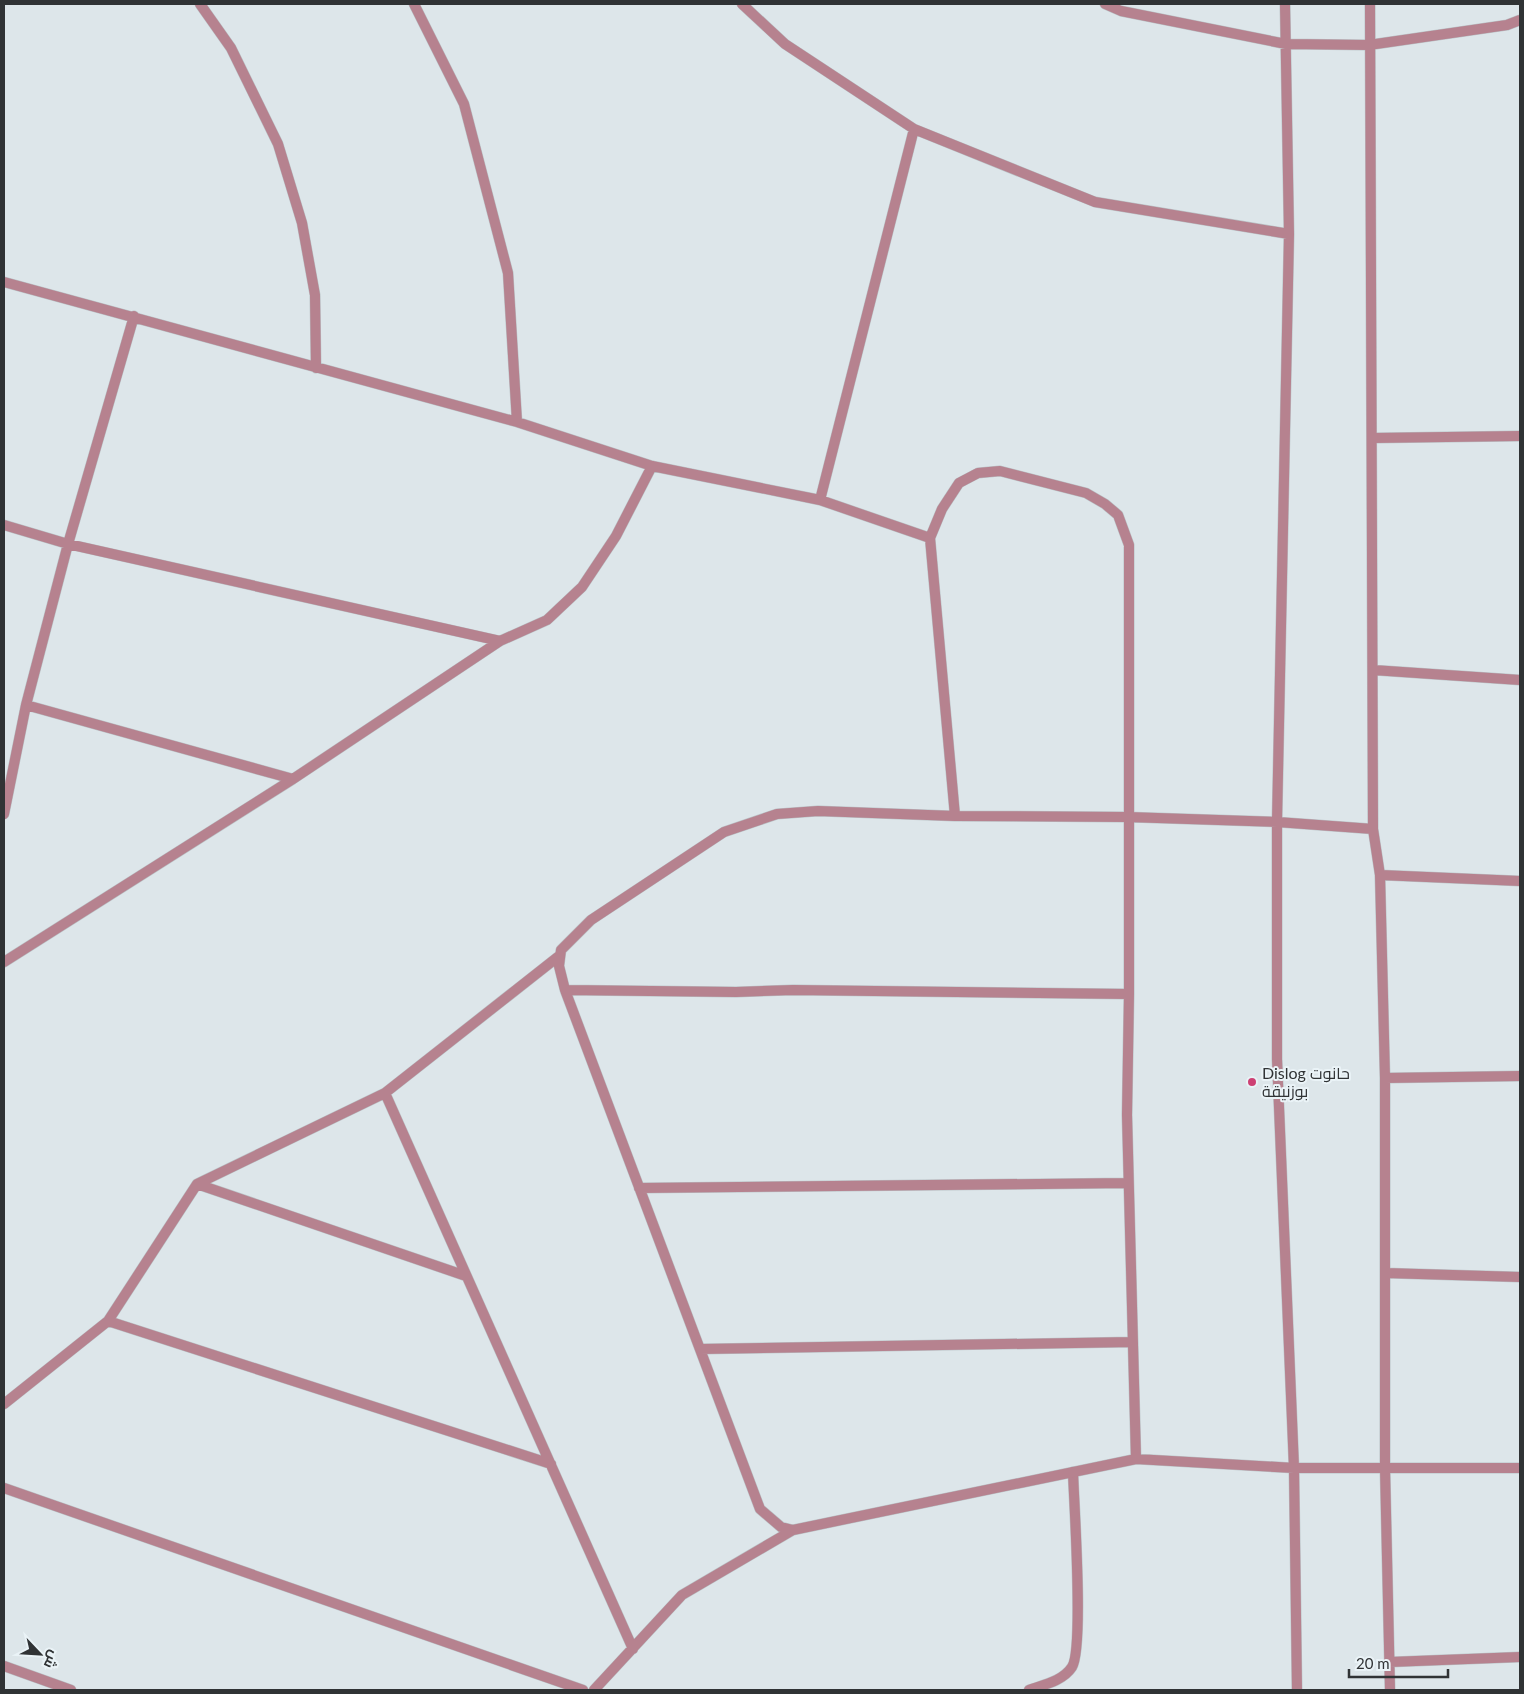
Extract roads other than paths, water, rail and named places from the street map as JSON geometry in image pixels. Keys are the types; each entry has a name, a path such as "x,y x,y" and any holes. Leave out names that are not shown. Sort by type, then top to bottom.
{"street":[{"path":"200,4 231,48 278,144 302,223 315,295 316,368"},
{"path":"414,4 464,104 508,273 517,422"},
{"path":"742,4 785,44 914,129 1095,202 1289,234"},
{"path":"1105,4 1120,11 1286,44 1369,45 1507,25 1520,20"},
{"path":"1285,4 1289,234 1277,822 1277,1059 1294,1468 1297,1690"},
{"path":"1370,4 1373,829 1380,875 1385,1078 1385,1468 1390,1690"},
{"path":"820,500 914,129"},
{"path":"4,282 517,422 652,466 820,500 930,538"},
{"path":"4,814 26,705 68,544 134,316"},
{"path":"1373,438 1520,436"},
{"path":"4,962 293,780 500,641 547,620 582,587 616,536 652,466"},
{"path":"955,816 930,538 942,509 959,483 978,472 1000,471 1086,493 1105,504 1118,515 1129,545 1127,817 1128,1184 1136,1459"},
{"path":"4,525 68,544 500,641"},
{"path":"1373,670 1520,680"},
{"path":"26,705 293,780"},
{"path":"4,1404 108,1321 197,1184 385,1093 559,956 567,942 591,920 724,832 751,821 777,814 818,811 955,816 1127,817 1277,822 1373,829"},
{"path":"1380,875 1520,881"},
{"path":"559,956 565,990 760,1509 781,1527 793,1530"},
{"path":"565,990 736,992 793,990 1128,994"},
{"path":"1385,1078 1520,1076"},
{"path":"385,1093 633,1649"},
{"path":"197,1184 466,1276"},
{"path":"639,1188 1128,1184"},
{"path":"1384,1272 1520,1277"},
{"path":"108,1321 551,1464"},
{"path":"700,1349 1133,1342"},
{"path":"594,1690 682,1595 793,1530 1136,1459 1294,1468 1520,1468"},
{"path":"1029,1690 1064,1676 1073,1666 1078,1629 1073,1472"},
{"path":"4,1488 583,1690"},
{"path":"1390,1662 1520,1657"},
{"path":"4,1666 71,1690"}],"place":[{"name":"Dislog حانوت بوزنيقة","path":"1252,1082"}]}
